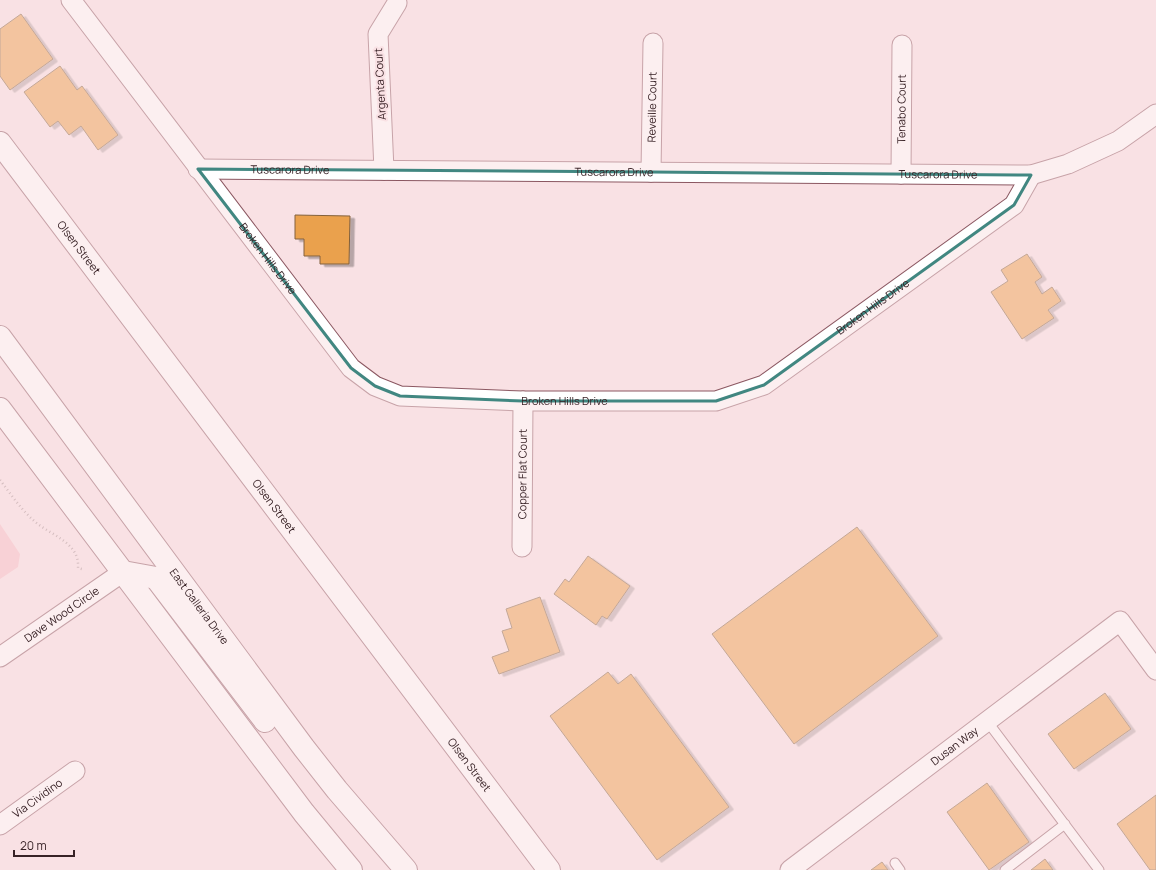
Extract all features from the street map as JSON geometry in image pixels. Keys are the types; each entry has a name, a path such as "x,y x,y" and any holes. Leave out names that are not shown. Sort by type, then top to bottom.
{"main road":[{"name":"Olsen Street","path":"0,143 549,870"},
{"name":"East Galleria Drive","path":"0,337 304,748 336,790 406,870"},
{"path":"0,409 304,813 351,870"},
{"path":"123,572 156,578 276,734 304,748"}],"street":[{"name":"Broken Hills Drive","path":"71,0 198,169 351,368 375,386 400,396 523,401 716,401 764,385 1014,205 1031,175"},
{"name":"Argenta Court","path":"384,170 378,34 397,3"},
{"name":"Reveille Court","path":"651,172 652,43"},
{"name":"Tenabo Court","path":"900,174 902,45"},
{"path":"1031,175 1068,164 1118,141 1156,114"},
{"name":"Tuscarora Drive","path":"198,169 1031,175"},
{"name":"Copper Flat Court","path":"522,547 523,401"},
{"name":"Dave Wood Circle","path":"0,657 123,572"},
{"name":"Dusan Way","path":"790,870 1120,621 1156,670"},
{"name":"Via Cividino","path":"0,824 75,771"}],"lane":[{"path":"987,721 1099,870"},
{"path":"1005,870 1065,824"}],"path":[{"path":"0,480 33,520 72,548 78,557 78,568 82,569"}],"highlighted area":[{"path":"198,169 651,172 1031,175 1014,205 764,385 716,401 523,401 400,396 375,386 351,368"}],"shaded area":[{"path":"0,524 20,554 18,567 0,579"}],"building":[{"path":"21,14 53,59 10,90 0,76 0,29"},
{"path":"60,66 77,90 82,86 118,135 98,150 81,126 69,135 58,121 50,127 24,92"},
{"path":"295,215 350,216 349,264 320,264 320,256 304,256 304,239 295,239"},
{"path":"1027,254 1042,277 1035,282 1042,294 1052,287 1061,301 1048,310 1054,318 1022,339 991,292 1008,281 1001,270"},
{"path":"857,527 938,636 794,744 712,634"},
{"path":"588,556 630,586 607,619 602,616 596,625 554,594 565,579 569,582"},
{"path":"540,597 560,652 499,674 492,657 509,651 502,631 512,628 506,609"},
{"path":"608,672 618,684 631,674 729,807 657,860 550,716"},
{"path":"1105,693 1131,729 1074,769 1048,734"},
{"path":"987,783 1029,842 989,870 947,812"},
{"path":"1156,795 1156,870 1150,870 1117,824"},
{"path":"1045,859 1053,870 1031,870"},
{"path":"882,862 888,870 871,870"}]}
